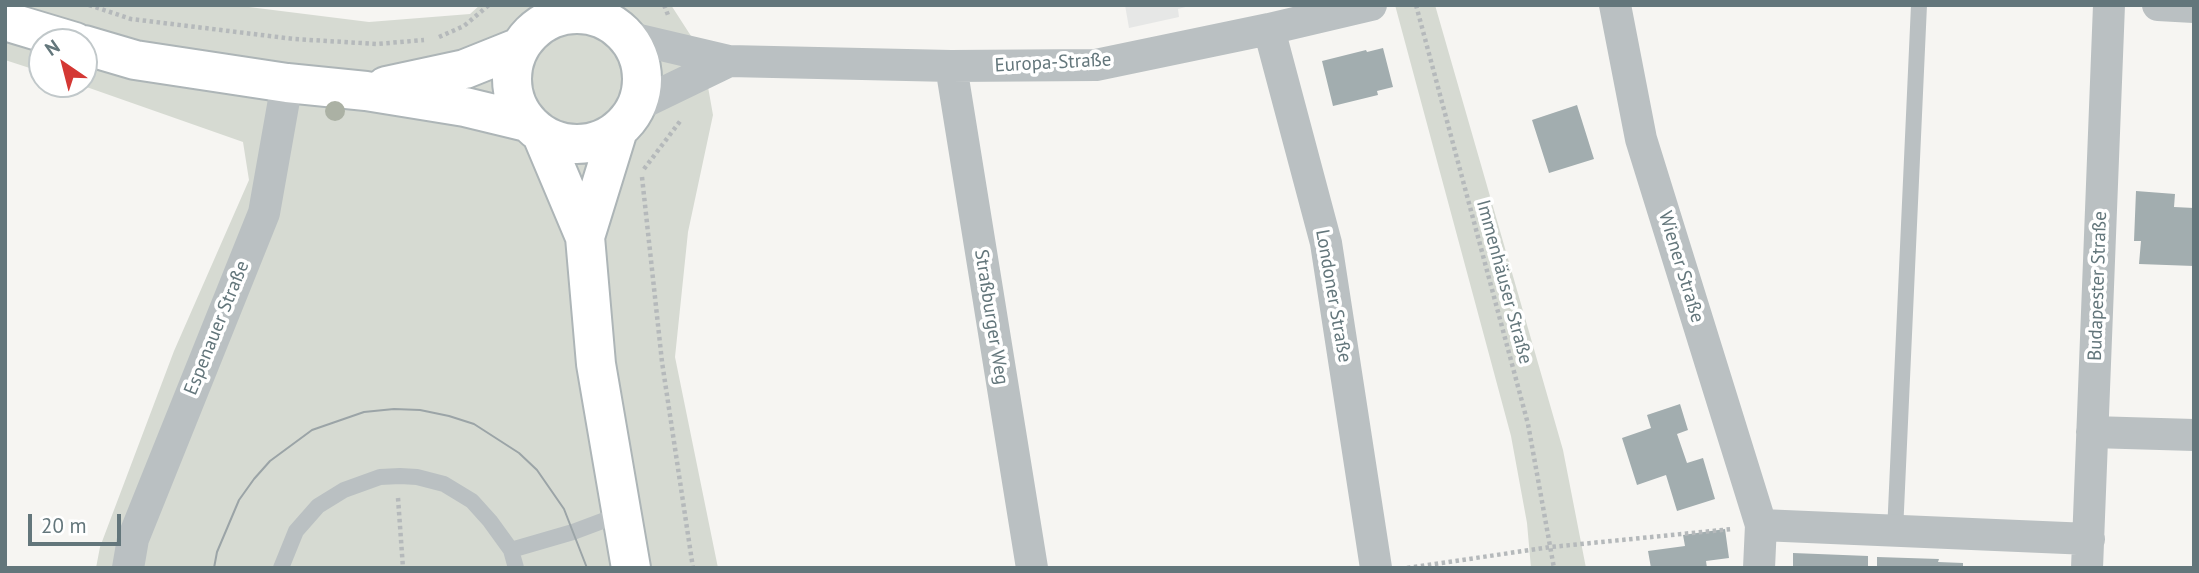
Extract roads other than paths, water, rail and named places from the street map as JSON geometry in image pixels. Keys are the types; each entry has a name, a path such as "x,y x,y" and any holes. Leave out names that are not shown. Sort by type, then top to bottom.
{"main road":[{"path":"366,91 465,69 531,28 571,14 615,22 638,55 642,75 640,96 627,118 585,237"},
{"path":"5,21 28,28"},
{"path":"531,28 513,67 512,86 517,105 535,128 585,237 596,363 631,568"},
{"path":"98,49 135,60 465,107 535,128 560,143 600,141 627,118"}],"street":[{"name":"Europa-Straße","path":"615,22 677,48 729,61 951,66 1096,65 1371,5"},
{"name":"Wiener Straße","path":"1615,5 1641,139 1760,526 1759,568"},
{"name":"Budapester Straße","path":"2088,553 2109,5"},
{"path":"2158,5 2194,6"},
{"name":"Londoner Straße","path":"1269,29 1326,243 1376,568"},
{"name":"Europa-Straße","path":"627,118 683,84 729,61"},
{"name":"Straßburger Weg","path":"951,66 1032,568"},
{"name":"Espenauer Straße","path":"128,568 132,539 264,213 287,83"},
{"path":"2092,432 2194,435"},
{"path":"1760,526 1895,532 2088,553"}],"lane":[{"path":"1895,532 1919,5"},
{"path":"281,568 296,531 318,506 344,490 380,477 400,476 444,484 472,501 511,550 516,568"},
{"path":"511,550 573,532 621,514"}],"tram line":[{"path":"214,568 217,552 239,500 270,461 312,430 364,412 394,409 420,410 474,424 519,453 537,470 564,509 587,568"}]}
